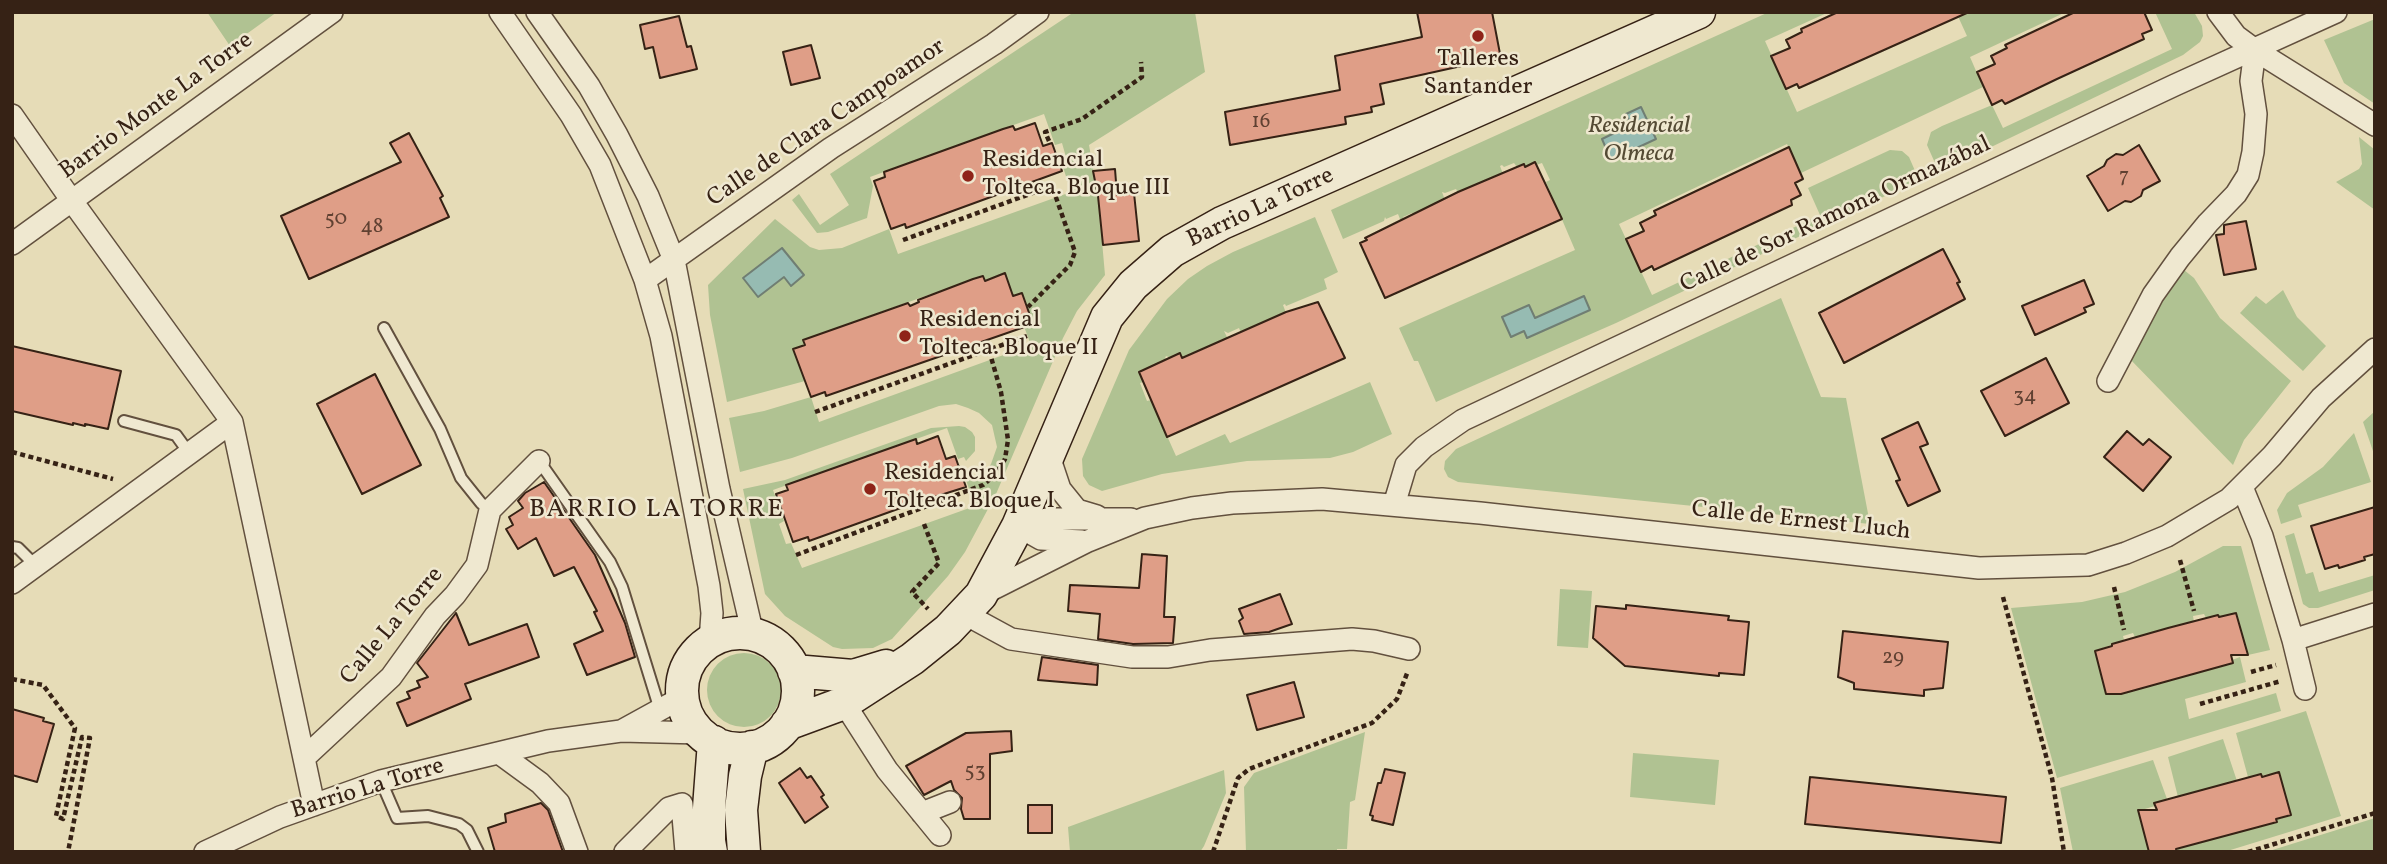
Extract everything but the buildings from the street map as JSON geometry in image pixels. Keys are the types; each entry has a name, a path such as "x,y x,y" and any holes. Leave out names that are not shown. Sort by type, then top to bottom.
{"main road":[{"name":"Barrio La Torre","path":"707,737 732,748 752,747 772,739 788,724 844,703 912,659 973,604 1018,526 1107,317 1133,285 1172,251 1222,222 1699,12"},
{"path":"711,852 707,737 671,703 682,687 694,656 710,641 731,634 767,639 779,648 794,671 797,699 788,724"},
{"name":"Barrio La Torre","path":"794,671 853,676 912,659"},
{"path":"744,852 741,810 752,747"}],"street":[{"name":"Barrio Monte La Torre","path":"12,244 332,12"},
{"path":"500,12 571,115 600,165 645,280 661,336 709,586 712,613 710,641"},
{"path":"537,12 589,86 617,135 648,196 674,260 719,489 753,635"},
{"name":"Calle de Clara Campoamor","path":"645,280 831,148 994,44 1038,12"},
{"path":"2218,12 2236,36 2255,50 2375,125"},
{"name":"Calle de Sor Ramona Ormazábal","path":"1394,505 1406,465 1424,447 1463,420 2336,12"},
{"path":"2108,381 2153,295 2180,257 2208,222 2236,194 2248,175 2256,114 2251,81 2255,50"},
{"path":"12,114 232,422 314,804"},
{"name":"Calle de Ernest Lluch","path":"973,604 1088,541 1145,518 1192,508 1276,500 1322,499 1394,505 1979,568 2088,565 2167,536 2230,499 2321,398 2375,349"},
{"path":"12,583 232,422"},
{"name":"Calle de Ernest Lluch","path":"1048,453 1060,489 1077,510 1105,519"},
{"path":"490,510 539,461"},
{"path":"2242,487 2262,536 2305,689"},
{"name":"Calle La Torre","path":"304,758 391,677 435,617 456,595 478,565 490,510"},
{"name":"Calle de Ernest Lluch","path":"1018,526 1047,519 1145,518"},
{"name":"Calle de Ernest Lluch","path":"1018,526 1041,539 1088,541"},
{"path":"973,604 1011,639 1132,657 1168,657 1210,650 1352,639 1409,649"},
{"path":"2293,640 2375,614"},
{"name":"Barrio La Torre","path":"621,731 671,703"},
{"path":"844,703 887,770 940,835"},
{"name":"Barrio La Torre","path":"205,852 243,843 314,804 381,781 548,741 621,731 707,737"},
{"path":"499,753 540,783 559,803 577,852"},
{"path":"922,813 950,802"},
{"path":"625,852 668,808 682,804 686,852"}],"lane":[{"path":"384,328 440,429 461,478 490,510"},
{"path":"124,421 176,435 189,453"},
{"path":"539,461 610,562 671,703"},
{"path":"12,547 18,548 36,566"},
{"path":"381,781 397,818 428,816 459,824 467,830 478,852"}],"path":[{"path":"1049,141 1045,132 1082,119 1142,77 1140,62"},
{"path":"903,240 1052,186 1075,252 1070,265 1028,307"},
{"path":"815,412 1027,336"},
{"path":"796,555 982,485 996,474 1005,459 1008,440 1001,392 989,351"},
{"path":"12,452 105,476"},
{"path":"923,604 912,592 939,563 924,524"},
{"path":"2180,560 2194,611"},
{"path":"2113,587 2124,630"},
{"path":"2003,597 2052,778 2064,852"},
{"path":"1213,852 1238,778 1250,769 1372,723 1397,699 1407,674 1409,649"},
{"path":"2252,671 2274,666"},
{"path":"12,679 43,685 75,728 56,816 63,819 82,737 90,738 68,852"},
{"path":"2200,704 2276,682"},
{"path":"2248,852 2375,813"}],"green space":[{"path":"207,12 277,12 230,46"},
{"path":"1074,12 1195,12 1205,72 1089,145 1098,196 1105,275 1077,311 1063,338 996,494 965,552 948,576 892,639 873,648 833,647 785,616 765,594 743,489 785,480 931,428 959,426 972,432 975,437 975,451 966,461 964,457 958,459 947,428 773,490 784,521 779,524 786,544 791,543 802,568 975,506 966,480 986,471 991,464 997,447 992,425 979,413 968,408 956,404 939,406 792,458 740,472 729,418 811,397 819,422 1031,345 1004,274 933,299 931,294 803,340 805,345 793,349 805,381 727,402 710,315 708,285 775,219 810,247 819,250 842,248 889,229 898,254 1071,192 1063,167 1068,164 1062,143 1055,145 1044,114 870,177 873,186 867,218 828,232 817,233 792,200 799,194 820,225 849,205 830,174"},
{"name":"Residencial Olmeca","path":"1769,12 1829,12 1765,41 1797,112 1967,36 1956,12 2066,12 1970,57 1983,87 1801,173 1787,144 1619,224 1652,295 1820,215 1808,188 1890,150 1902,151 1909,157 1919,180 1616,323 1436,402 1418,361 1414,361 1399,328 1575,250 1546,182 1550,180 1542,163 1526,168 1524,164 1517,167 1514,163 1504,167 1502,165 1503,174 1461,198 1456,189 1442,192 1445,200 1415,218 1412,213 1403,217 1405,223 1402,224 1398,214 1386,219 1385,217 1384,221 1343,239 1331,210"},
{"path":"2155,12 2194,12 2202,26 2203,36 2200,42 2183,55 1939,172 1927,145 1931,132 1942,126 1992,105 2003,128 2172,49"},
{"path":"2375,19 2375,104 2344,83 2324,40"},
{"path":"2359,137 2375,150 2375,210 2336,182 2359,169 2362,164"},
{"path":"1315,217 1338,272 1324,279 1327,289 1283,305 1286,313 1245,330 1247,336 1243,338 1239,328 1228,333 1224,331 1228,339 1186,356 1185,363 1180,353 1165,357 1169,365 1157,364 1139,372 1143,382 1140,383 1147,401 1151,400 1176,456 1225,434 1230,443 1370,382 1392,434 1353,452 1330,458 1247,461 1162,474 1102,491 1089,485 1083,476 1082,459 1129,350 1167,299 1207,266"},
{"path":"2184,270 2194,278 2220,318 2291,381 2244,440 2233,465 2129,358 2159,300"},
{"path":"2283,290 2297,317 2326,346 2303,371 2240,313 2256,296 2266,304"},
{"path":"1781,298 1821,397 1846,398 1870,524 1458,482 1448,477 1444,469 1445,461 1456,449"},
{"path":"2375,411 2375,457 2363,422"},
{"path":"2354,433 2371,482 2298,505 2302,517 2281,524 2277,510 2287,493 2323,467"},
{"path":"2294,533 2306,574 2313,572 2319,592 2375,575 2375,590 2318,608 2309,608 2303,604 2285,536"},
{"path":"2223,546 2241,546 2270,650 2248,655 2236,613 2206,618 2204,614 2193,616 2194,622 2147,637 2146,634 2135,637 2133,633 2123,636 2124,640 2095,651 2106,693 2223,666 2240,657 2246,682 2185,699 2189,719 2276,693 2281,711 2057,778 2011,608 2082,602 2125,592 2175,572"},
{"path":"1560,589 1592,591 1588,648 1557,646"},
{"path":"737,653 751,653 765,659 775,669 781,690 779,704 765,721 751,727 737,727 723,721 713,711 707,697 707,683 713,669 723,659"},
{"path":"2306,711 2341,816 2224,852 2167,852 2175,846 2194,841 2195,844 2236,833 2246,830 2245,827 2264,822 2266,825 2276,823 2279,773 2248,777 2236,733"},
{"path":"1365,732 1355,800 1350,802 1347,849 1337,849 1337,852 1246,852 1244,787 1254,773"},
{"path":"2223,739 2237,781 2178,797 2168,757"},
{"path":"1633,753 1719,760 1715,805 1630,797"},
{"path":"2153,760 2167,799 2138,811 2149,852 2073,852 2060,788"},
{"path":"1224,770 1226,793 1200,852 1070,852 1068,827"},
{"path":"2375,818 2375,852 2266,852"}],"water":[{"path":"1641,107 1656,139 1611,160 1602,139 1631,125 1626,114"},
{"path":"782,248 804,275 791,286 784,277 758,297 743,278"},
{"path":"1584,296 1590,310 1527,338 1524,331 1511,337 1502,317 1529,305 1535,318"}],"place":[{"name":"Talleres Santander","path":"1478,36"},
{"name":"Residencial Tolteca. Bloque III","path":"968,176"},
{"name":"Residencial Tolteca. Bloque II","path":"905,336"},
{"name":"Residencial Tolteca. Bloque I","path":"870,489"}],"district":[{"name":"BARRIO LA TORRE","path":"657,511"}]}
